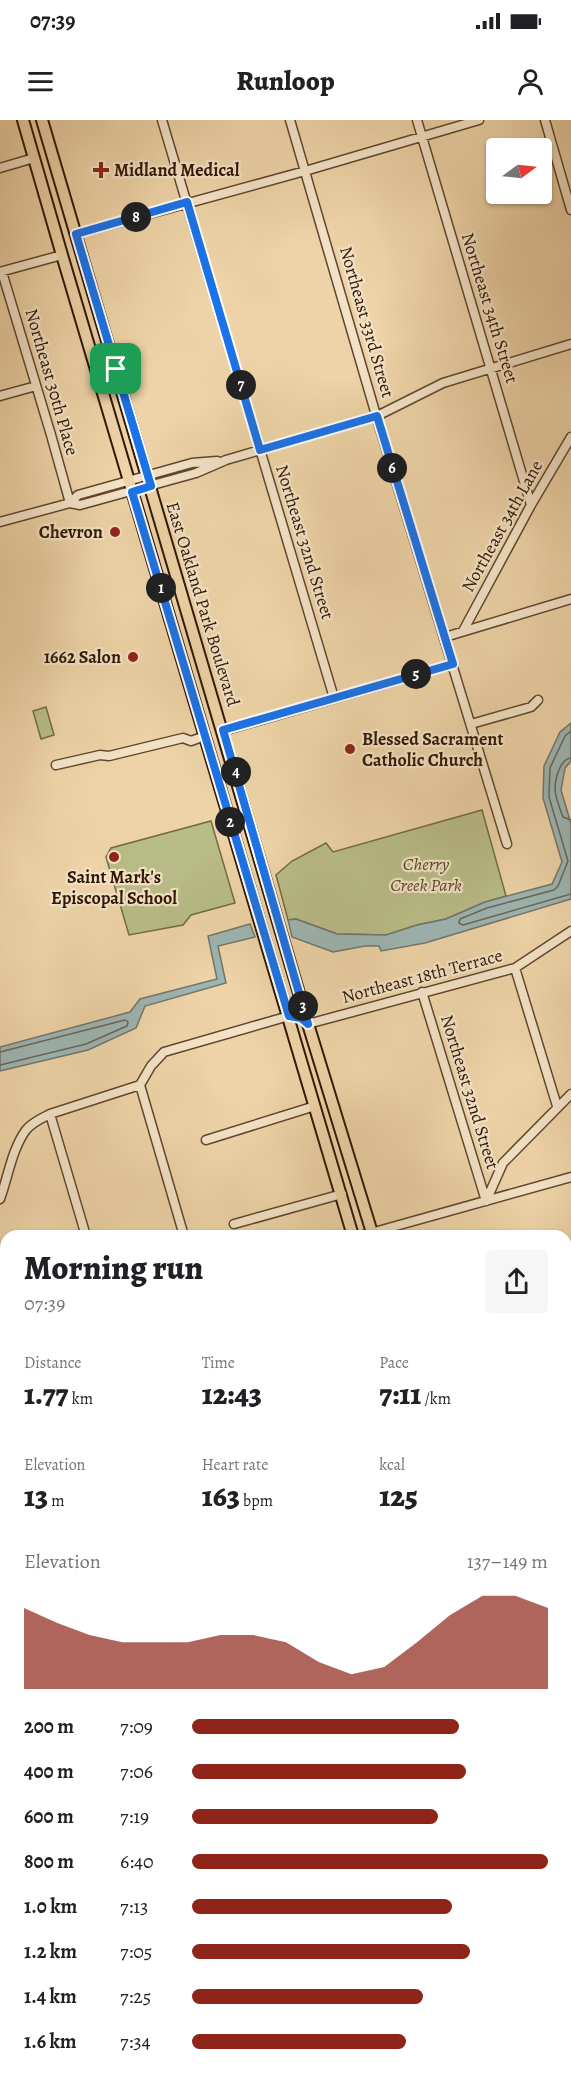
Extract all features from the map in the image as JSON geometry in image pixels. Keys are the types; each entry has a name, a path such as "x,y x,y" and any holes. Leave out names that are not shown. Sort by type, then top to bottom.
{"main road":[{"name":"East Oakland Park Boulevard","path":"23,120 351,1230"},
{"name":"East Oakland Park Boulevard","path":"42,120 371,1230"},
{"path":"53,225 62,232 76,234"},
{"path":"199,717 214,729 223,730"},
{"path":"205,736 213,737 229,749"},
{"path":"268,949 279,954 288,952"},
{"path":"289,1016 301,1018 308,1024"}],"street":[{"name":"Northeast 32nd Street","path":"162,120 334,698"},
{"name":"Northeast 33rd Street","path":"290,120 507,844"},
{"name":"Northeast 34th Street","path":"417,120 531,505"},
{"path":"76,234 479,120"},
{"path":"545,120 571,210"},
{"path":"0,168 34,158"},
{"path":"1,272 62,255"},
{"name":"Northeast 30th Place","path":"1,272 69,503"},
{"path":"0,522 69,503 78,495 149,481 192,463 226,460 377,416 443,383 571,344"},
{"path":"0,396 36,386"},
{"name":"Northeast 34th Lane","path":"463,632 531,505 571,437"},
{"path":"445,637 571,598"},
{"path":"223,730 453,664"},
{"path":"471,724 531,707 538,700"},
{"path":"56,765 100,755 109,756 183,738 190,741 205,736"},
{"name":"Northeast 18th Terrace","path":"308,1024 515,968 571,931"},
{"path":"515,968 557,1106"},
{"name":"Northeast 32nd Street","path":"422,992 486,1201"},
{"path":"0,1199 17,1147 26,1129 50,1114 140,1085 151,1066 164,1052 289,1016"},
{"path":"140,1085 182,1230"},
{"path":"486,1201 503,1163 571,1094"},
{"path":"206,1140 315,1106"},
{"path":"50,1114 84,1230"},
{"path":"386,1230 571,1177"},
{"path":"234,1224 342,1194"}],"green space":[{"path":"46,707 54,735 41,739 33,711"},
{"name":"Cherry Creek Park","path":"482,810 506,896 446,919 387,935 337,934 296,919 288,920 276,875 292,861 326,843 333,852"},
{"path":"211,821 235,903 191,915 183,925 129,935 106,857 111,848"}],"water":[{"path":"571,723 571,761 565,768 561,790 571,824 571,899 425,943 381,951 379,946 365,946 333,952 292,937 288,920 296,919 337,934 386,935 446,919 485,902 552,884 562,862 543,798 544,766 560,732"},
{"path":"250,924 255,937 218,946 226,983 145,1006 136,1028 88,1050 0,1071 0,1047 130,1012 140,999 217,979 208,936"}],"place":[{"name":"Midland Medical","path":"101,170"},
{"name":"Chevron","path":"115,532"},
{"name":"1662 Salon","path":"133,657"},
{"name":"Blessed Sacrament Catholic Church","path":"350,749"},
{"name":"Saint Mark's Episcopal School","path":"114,857"}],"route":[{"path":"187,202 260,450 377,416 453,664 223,730 308,1024 301,1018 289,1016 132,492 151,486 116,369 76,234 187,202"}]}
